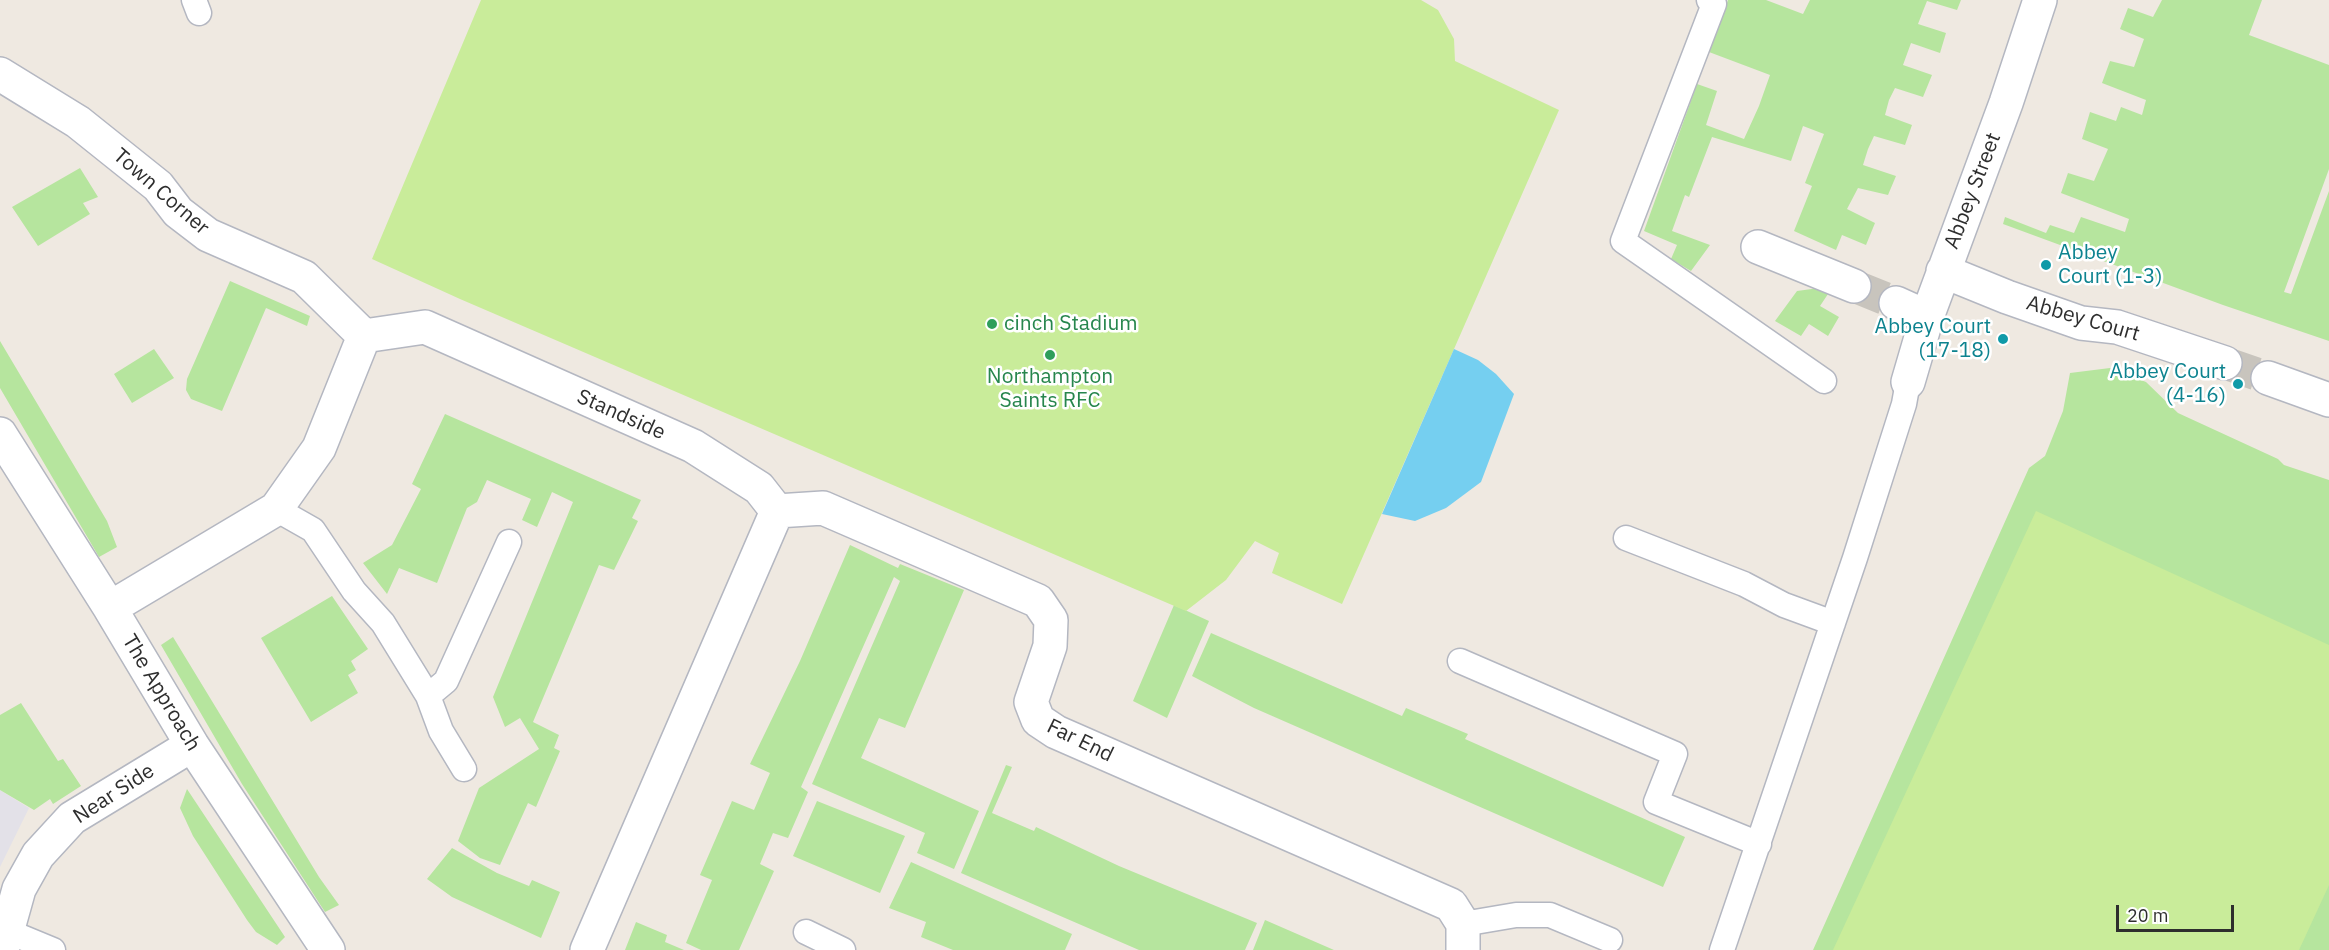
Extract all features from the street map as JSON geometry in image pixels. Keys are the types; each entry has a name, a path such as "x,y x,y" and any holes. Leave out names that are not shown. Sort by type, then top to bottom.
{"street":[{"name":"Abbey Street","path":"1908,382 1927,317 2006,104 2040,0"},
{"name":"Town Corner","path":"5,85 78,122 158,186 178,212 208,235 304,278 364,336"},
{"path":"1758,247 1854,286"},
{"name":"Abbey Court","path":"1943,271 2007,297 2081,322 2117,327 2225,363"},
{"path":"1896,303 1927,317"},
{"name":"Standside","path":"364,336 425,327 693,446 759,488 777,511"},
{"path":"110,608 276,509 319,448 364,336"},
{"path":"2268,378 2329,400"},
{"name":"The Approach","path":"4,448 110,608 192,745 327,949"},
{"name":"Far End","path":"777,511 824,508 1038,601 1051,620 1050,646 1031,702 1038,720 1067,737 1451,905 1463,937"},
{"path":"587,950 777,511"},
{"name":"Near Side","path":"4,941 19,889 39,855 72,818 192,745"}],"lane":[{"path":"1709,0 1714,4 1623,241 1824,381"},
{"path":"1722,950 1833,623 1897,426 1908,382"},
{"path":"276,509 313,530 354,591 383,623 428,696 441,731 464,769"},
{"path":"1626,538 1744,584 1784,605 1833,623"},
{"path":"428,696 446,681 509,542"},
{"path":"1460,661 1675,754 1656,802 1759,844"},
{"path":"1463,937 1516,915 1550,915 1610,940"},
{"path":"806,932 843,950"},
{"path":"4,941 54,950"}],"shaded area":[{"path":"0,790 29,808 0,867"}],"green space":[{"name":"cinch Stadium","path":"481,0 1421,0 1438,10 1454,39 1455,61 1559,110 1342,604 1272,573 1279,553 1255,541 1226,580 1186,611 372,259"},
{"path":"1728,0 1766,0 1803,14 1810,0 1961,0 1957,10 1927,1 1923,11 1918,24 1946,33 1940,53 1911,43 1903,65 1932,75 1923,97 1895,88 1889,100 1885,115 1912,125 1905,145 1874,136 1868,149 1863,165 1896,176 1888,195 1858,188 1847,209 1875,223 1866,245 1842,235 1836,250 1794,231 1812,186 1805,183 1824,134 1803,126 1791,161 1712,137 1689,197 1685,195 1672,231 1710,245 1691,271 1671,259 1677,245 1644,231 1697,84 1717,91 1706,125 1744,139 1759,106 1770,75 1709,52"},
{"path":"2162,0 2262,0 2249,35 2329,65 2329,169 2284,292 2291,294 2329,191 2329,341 2223,305 2003,224 2005,217 2046,233 2050,225 2074,233 2081,217 2125,232 2129,219 2061,193 2068,173 2094,181 2108,149 2082,139 2090,112 2116,121 2121,107 2142,115 2146,100 2102,83 2110,61 2134,67 2144,39 2120,29 2128,8 2153,17"},
{"path":"80,168 98,197 83,203 90,214 38,246 12,207"},
{"path":"230,281 310,316 307,326 266,308 222,411 191,399 186,390 187,379"},
{"path":"1819,288 1830,291 1820,306 1839,317 1828,336 1809,324 1801,336 1775,321 1797,291"},
{"path":"0,341 107,521 117,547 99,557 0,388"},
{"path":"154,349 174,378 132,403 114,374"},
{"path":"2110,368 2146,382 2178,413 2278,459 2284,465 2329,480 2329,950 1813,950 2029,468 2045,456 2063,411 2070,373"},
{"path":"445,414 641,500 632,518 638,521 614,570 599,565 533,722 559,735 554,748 560,751 536,807 528,803 500,865 480,858 458,841 479,788 539,749 520,718 505,727 493,697 573,502 552,492 537,527 522,520 531,499 487,480 477,502 467,508 437,583 399,568 387,594 363,563 392,545 421,489 412,484"},
{"path":"2036,511 2329,645 2329,885 2299,950 1833,950"},
{"path":"850,545 898,568 900,564 964,590 905,728 879,718 861,758 979,811 954,869 917,853 925,833 812,784 900,581 894,577 801,787 808,792 788,838 773,833 760,864 774,871 739,950 701,950 686,943 712,880 700,875 732,801 754,810 770,773 750,764 800,661"},
{"path":"332,596 368,649 351,661 356,670 348,675 358,693 311,722 261,638"},
{"path":"1174,605 1209,621 1167,718 1133,701"},
{"path":"1211,633 1402,716 1406,708 1468,734 1465,739 1685,837 1663,887 1254,708 1192,676"},
{"path":"173,637 319,877 339,905 325,912 242,784 161,645"},
{"path":"21,703 58,761 63,759 81,786 53,804 50,799 34,810 0,790 0,715"},
{"path":"1006,765 1012,767 992,813 1034,831 1036,827 1119,866 1257,923 1245,950 1139,950 961,873"},
{"path":"187,789 285,937 277,945 256,932 193,836 180,808"},
{"path":"817,801 905,836 880,893 793,856"},
{"path":"452,848 497,873 529,886 532,880 560,892 541,938 452,897 427,879"},
{"path":"911,862 1072,934 1065,950 953,950 921,937 926,922 889,908"},
{"path":"1265,920 1334,950 1253,950"},
{"path":"636,922 667,935 665,942 684,950 625,950"}],"water":[{"path":"1454,349 1478,360 1496,374 1514,394 1481,482 1446,508 1415,521 1382,514"}],"tunnel":[{"path":"1854,286 1896,303"},
{"path":"2225,363 2268,378"}],"place":[{"name":"Abbey Court (1-3)","path":"2046,265"},
{"name":"cinch Stadium","path":"992,324"},
{"name":"Abbey Court (17-18)","path":"2003,339"},
{"name":"Northampton Saints RFC","path":"1050,355"},
{"name":"Abbey Court (4-16)","path":"2238,384"}]}
